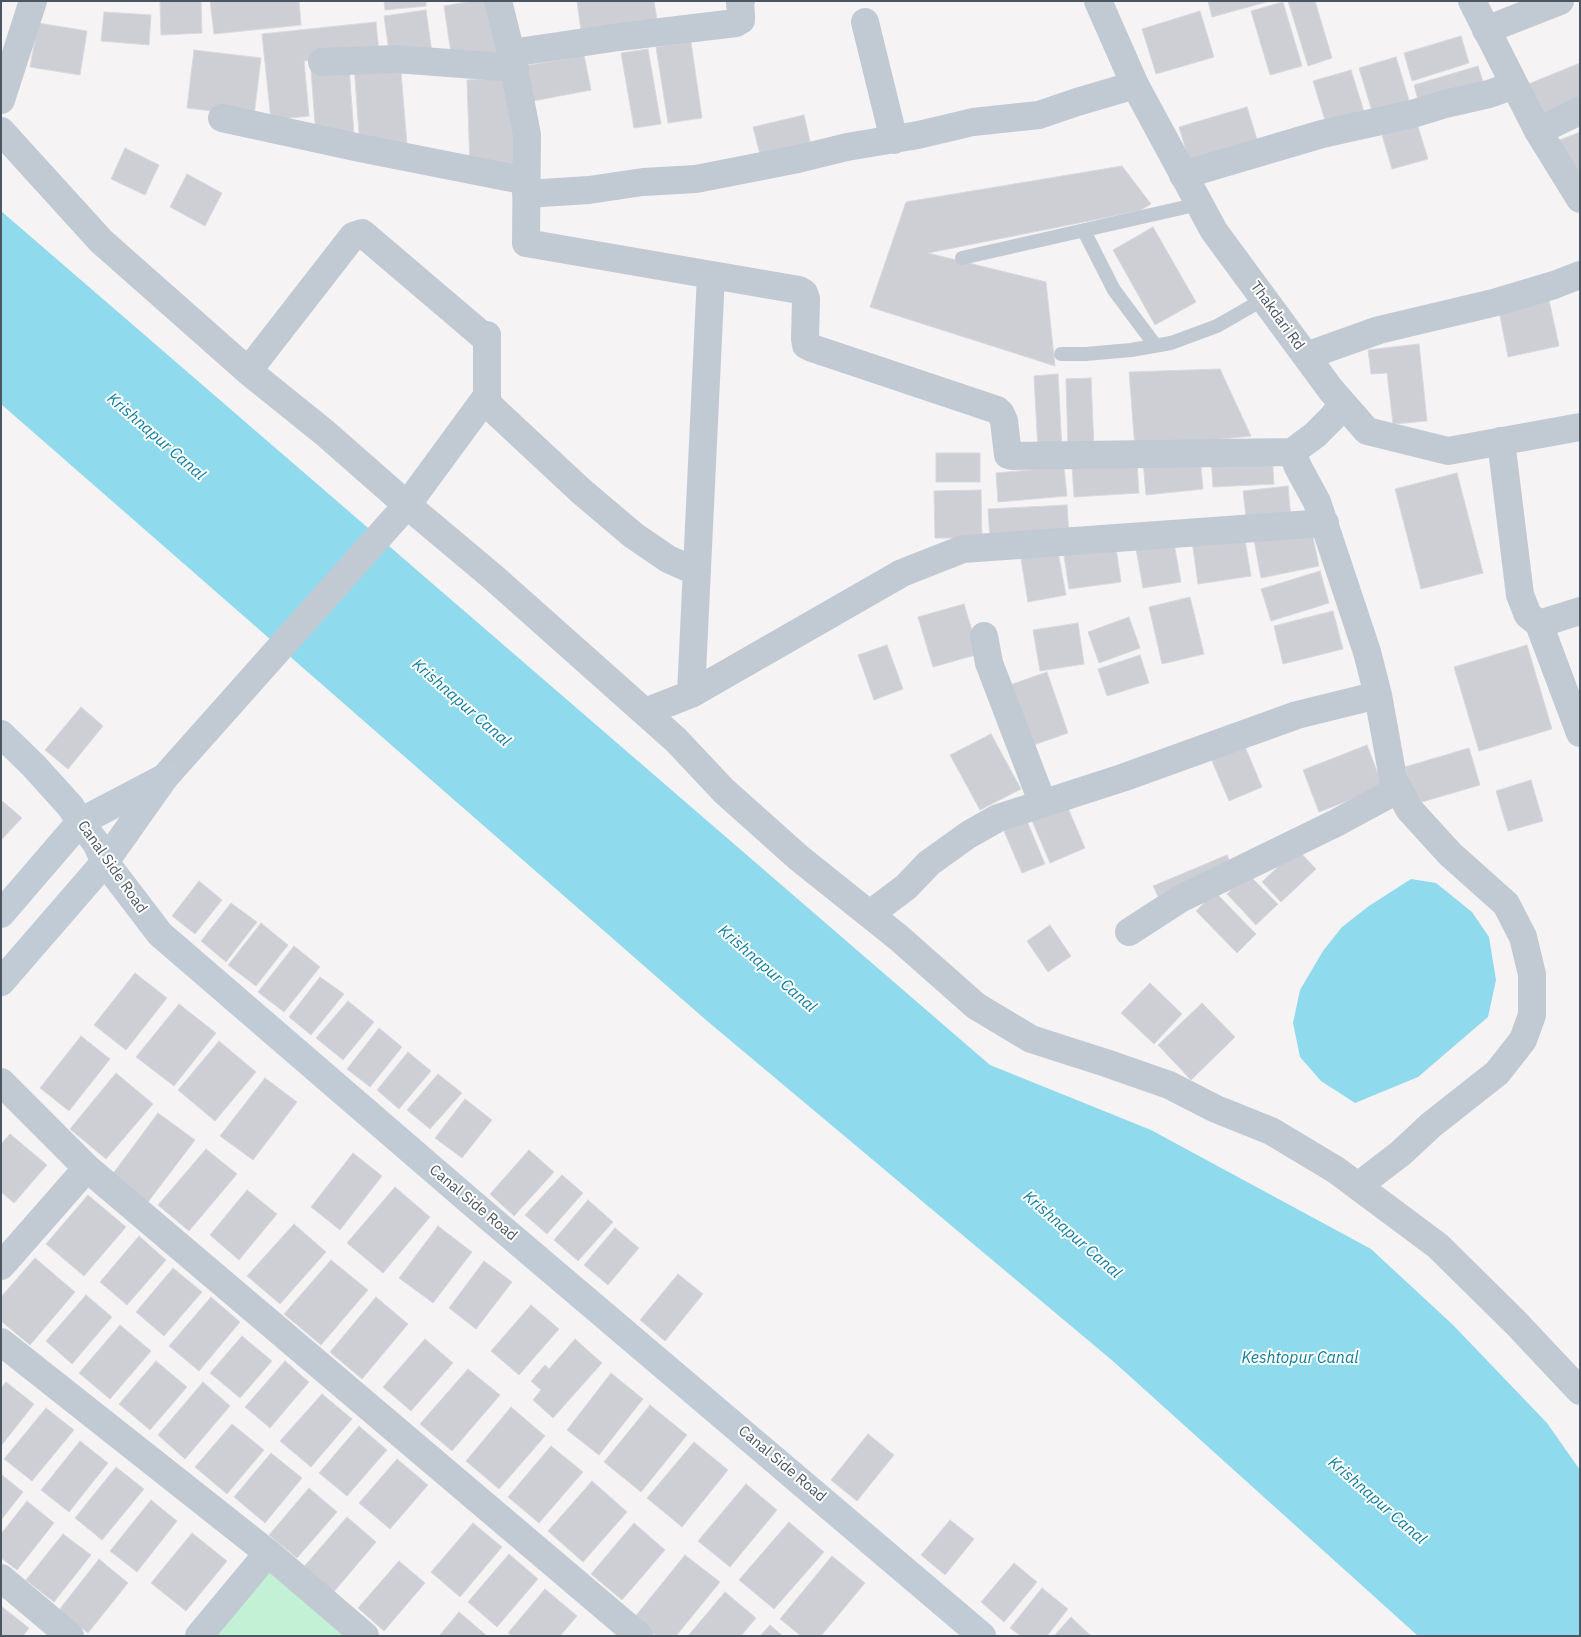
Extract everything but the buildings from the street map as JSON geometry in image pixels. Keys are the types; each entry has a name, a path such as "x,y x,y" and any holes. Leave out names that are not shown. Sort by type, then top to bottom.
{"street":[{"path":"1,100 33,1"},
{"path":"498,1 513,60 528,135 526,243 799,290 804,293 806,299 806,345 997,410 1004,421 1008,455 1012,456 1292,452 1326,424 1343,404"},
{"path":"322,62 396,59 513,60 619,37 736,23 742,16 741,1"},
{"name":"Thakdari Rd","path":"1098,1 1135,85 1214,231 1306,356 1343,404 1367,431 1448,451 1580,427"},
{"path":"1472,1 1538,131 1580,199"},
{"path":"1486,30 1560,1"},
{"path":"865,22 894,140"},
{"path":"222,118 527,187 589,190 643,182 696,179 798,159 847,147 894,140 973,122 1039,115 1135,85"},
{"path":"1184,175 1322,134 1412,114 1489,94 1514,85"},
{"path":"1538,131 1580,111"},
{"path":"1,131 101,241 248,371 325,433 494,578 676,740 724,791 799,858 899,938 976,1006 1031,1039 1169,1085 1216,1109 1270,1131 1336,1170 1438,1246 1509,1316 1580,1391"},
{"path":"248,371 353,236 362,233 483,336 487,335 488,404 581,491 633,535 668,559 697,572"},
{"path":"691,694 711,275"},
{"path":"1306,356 1379,330 1497,302 1580,275"},
{"path":"1,982 105,862 167,775 407,505 487,396"},
{"path":"1501,441 1520,595 1528,615 1539,624 1580,733"},
{"path":"1292,452 1317,502 1325,523 1367,652 1378,694 1393,778 1409,809 1450,854 1506,904 1523,937 1532,974 1532,1015 1523,1040 1497,1073 1430,1125 1401,1153 1358,1186"},
{"path":"645,712 691,694 902,573 963,549 1325,523"},
{"path":"1539,624 1580,610"},
{"path":"984,636 989,662 1043,804"},
{"path":"870,914 906,887 929,863 968,835 998,818 1122,778 1297,715 1378,694"},
{"name":"Canal Side Road","path":"1,734 33,765 71,807 96,843 105,862 160,934 472,1203 982,1636"},
{"path":"1,914 80,822 167,775"},
{"path":"1129,932 1180,899 1336,823 1399,789"},
{"path":"1,1082 87,1168 623,1631"},
{"path":"1,1266 87,1168"},
{"path":"1,1342 268,1553 365,1636"},
{"path":"199,1636 268,1553"},
{"path":"1,1578 70,1636"}],"lane":[{"path":"962,258 1199,204"},
{"path":"1084,231 1114,290 1155,345"},
{"path":"1061,354 1131,350 1171,343 1217,326 1264,299"}],"green space":[{"path":"268,1571 345,1636 214,1636"}],"water":[{"name":"Keshtopur Canal","path":"1,211 990,1065 1151,1130 1371,1249 1453,1325 1547,1423 1580,1470 1580,1636 1418,1636 1114,1362 706,1020 1,404"},
{"path":"1411,879 1436,883 1472,912 1489,937 1496,980 1488,1017 1418,1077 1355,1103 1321,1081 1300,1057 1293,1023 1300,990 1323,951 1342,927 1369,906"}],"water label":[{"name":"Krishnapur Canal","path":"156,437"},
{"name":"Krishnapur Canal","path":"461,703"},
{"name":"Krishnapur Canal","path":"767,969"},
{"name":"Krishnapur Canal","path":"1072,1235"},
{"name":"Krishnapur Canal","path":"1377,1501"}]}
